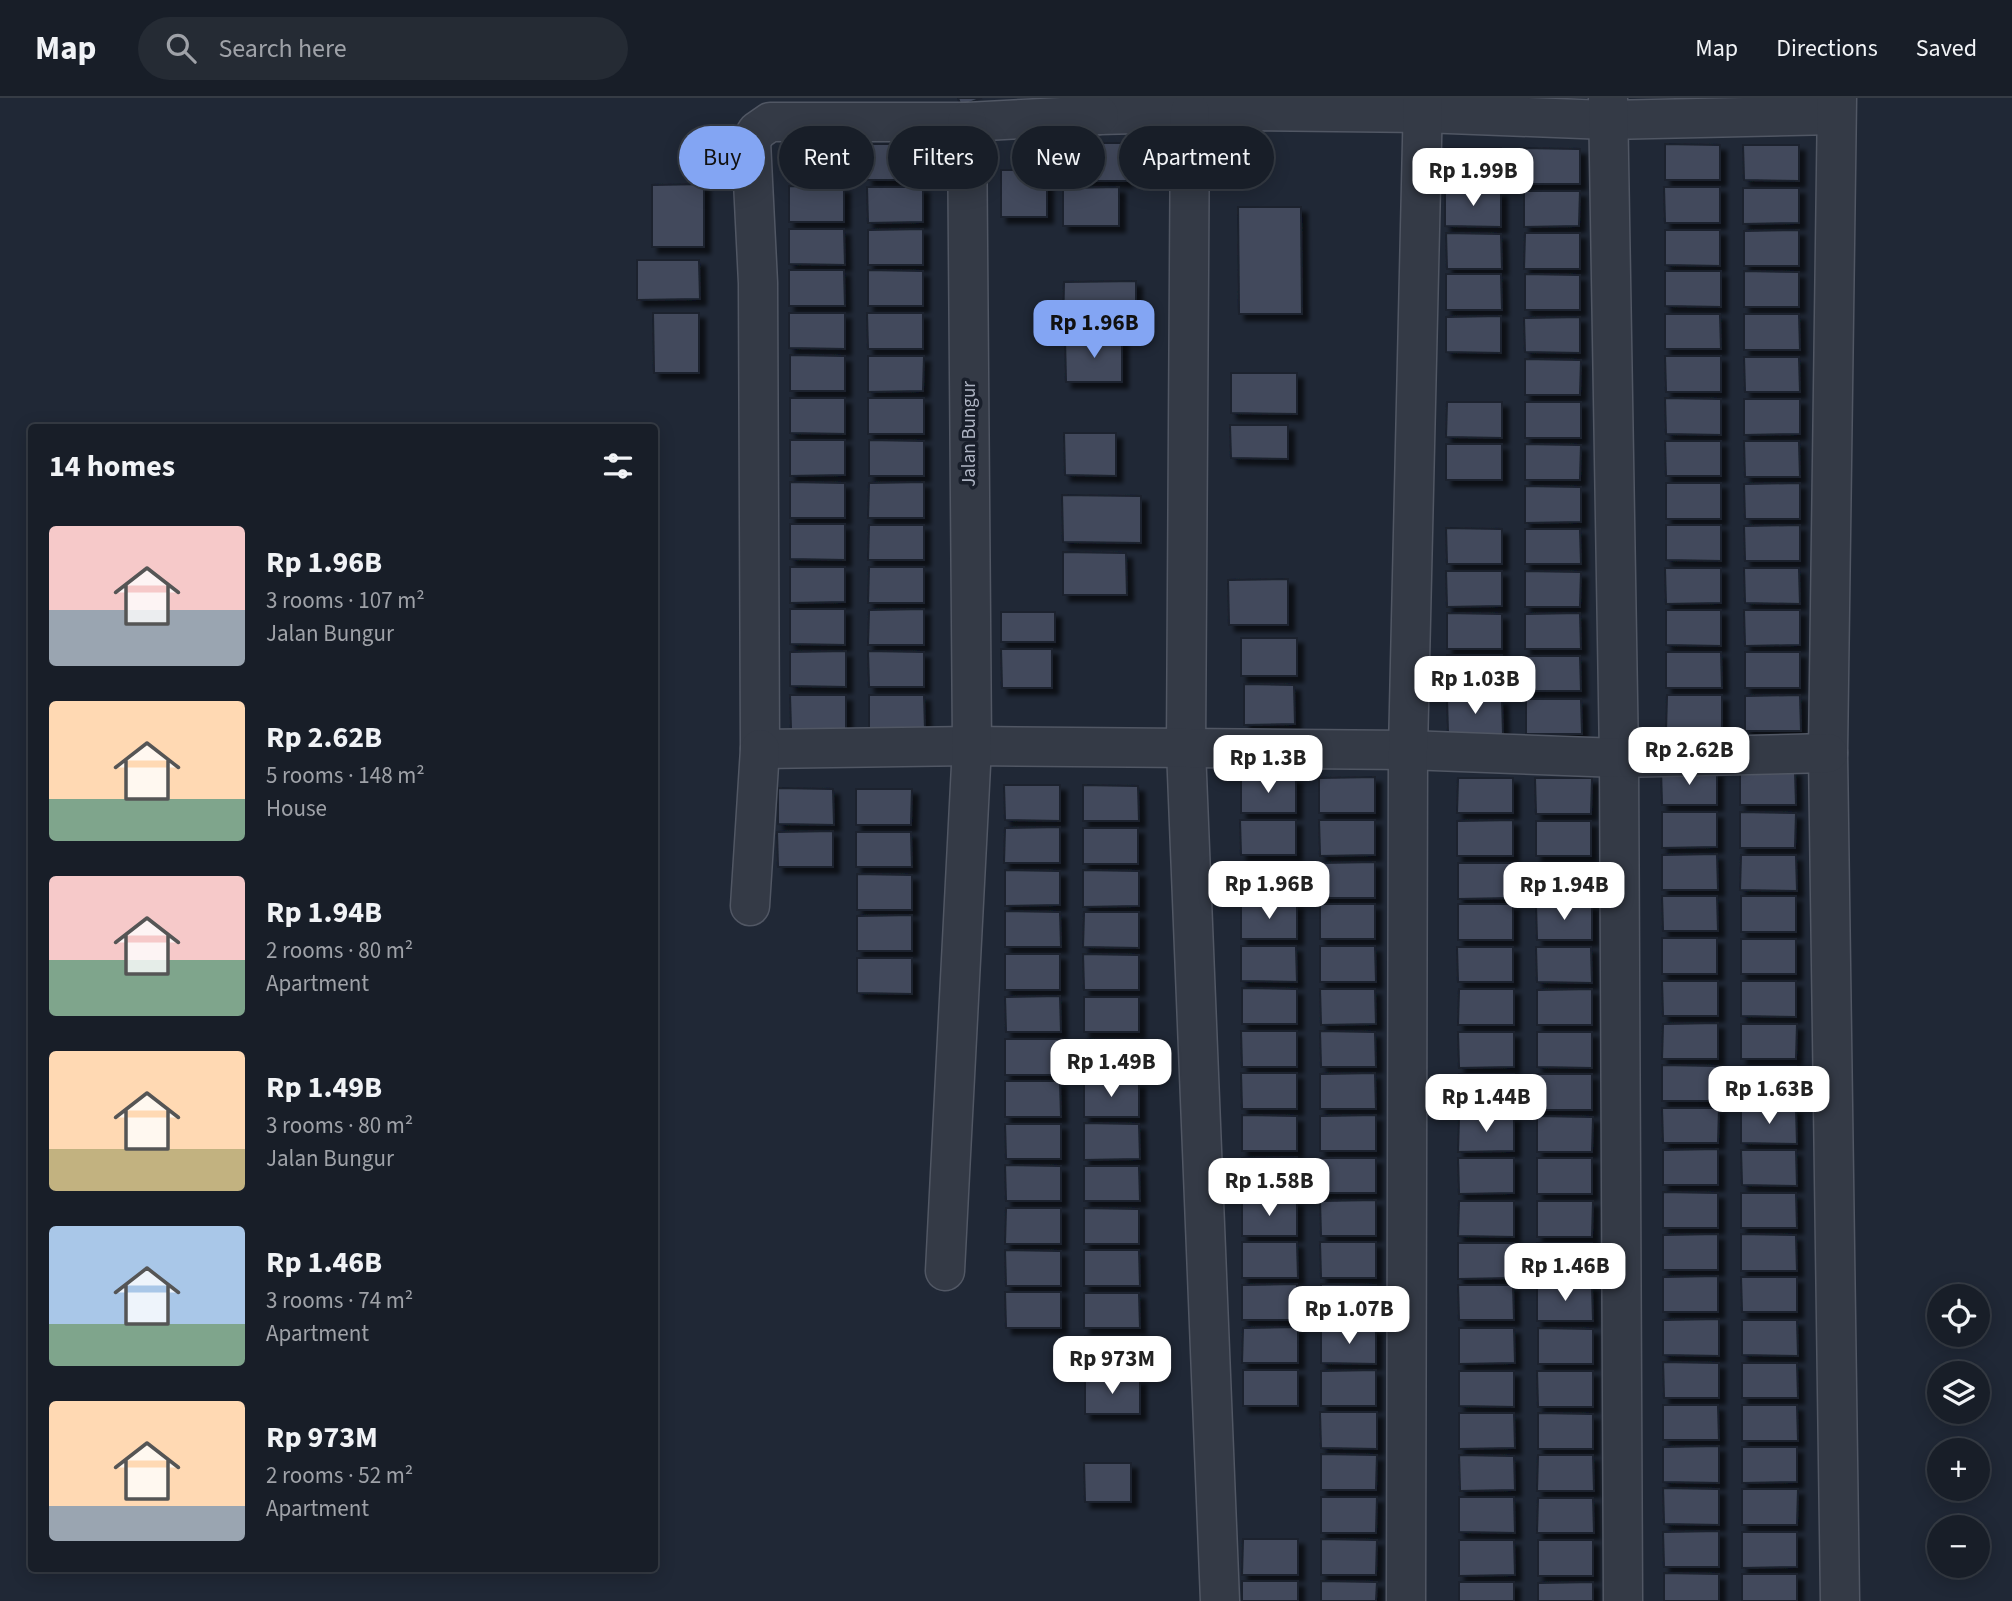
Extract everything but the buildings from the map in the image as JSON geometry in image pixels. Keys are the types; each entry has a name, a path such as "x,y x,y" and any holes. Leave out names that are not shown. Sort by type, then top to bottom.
{"street":[{"path":"750,906 760,749 758,283 751,141 757,131 770,122 879,111 967,122 1098,106 1190,112 1251,104 1608,109 1836,106 1828,753 1840,1601"},
{"path":"1406,1601 1408,750 1423,105"},
{"path":"1608,109 1619,758 1623,1601"},
{"path":"1190,112 1186,749 1220,1601"},
{"name":"Jalan Bungur","path":"945,1271 972,746 967,122"},
{"path":"760,749 972,746 1408,750 1619,758 1828,753"}]}
